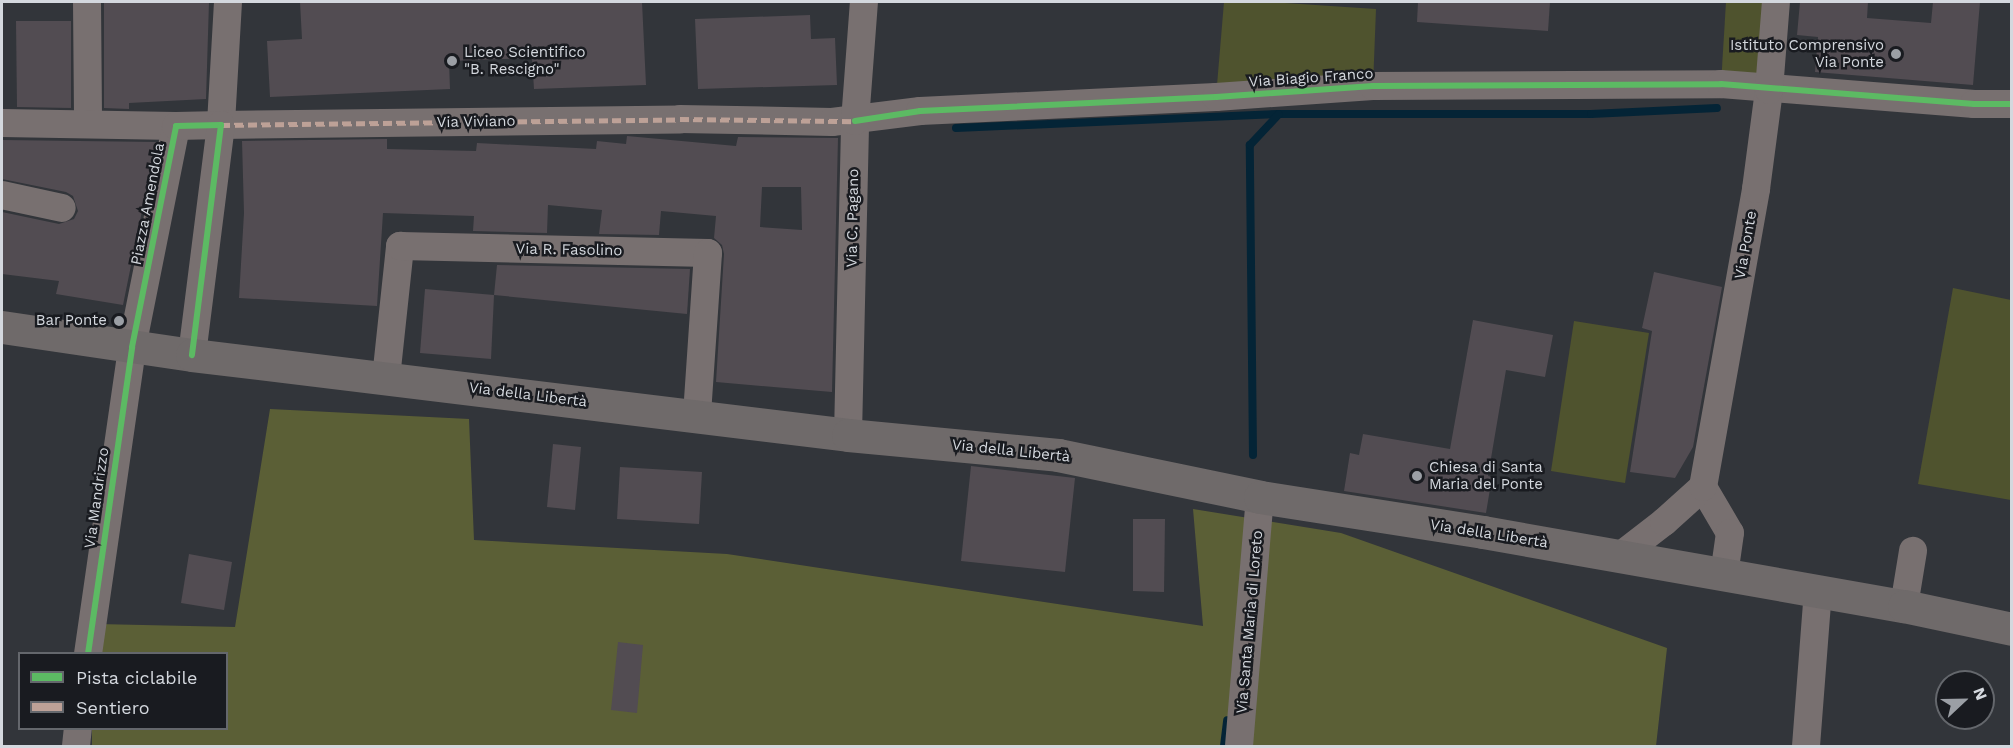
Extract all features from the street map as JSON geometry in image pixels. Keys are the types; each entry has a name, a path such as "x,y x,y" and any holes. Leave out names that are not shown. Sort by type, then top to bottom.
{"main road":[{"name":"Via della Libertà","path":"2,327 192,355 848,435 1058,455 1260,497 1620,556 1904,606 2012,629"}],"street":[{"path":"87,2 88,124"},
{"path":"192,355 221,124 228,2"},
{"name":"Via C. Pagano","path":"848,435 855,121 864,2"},
{"name":"Via Ponte","path":"1703,487 1756,189 1769,90 1776,2"},
{"name":"Via Biagio Franco","path":"855,121 920,111 1216,97 1373,86 1721,84 1769,90 1974,104 2012,104"},
{"name":"Via Viviano","path":"221,124 680,119 855,121"},
{"path":"2,123 176,126"},
{"name":"Piazza Amendola","path":"132,347 176,126 221,124"},
{"path":"2,195 62,208"},
{"name":"Via R. Fasolino","path":"386,378 400,246 708,253 697,416"},
{"name":"Via Mandrizzo","path":"88,652 132,347"},
{"path":"1620,556 1665,522 1703,487 1730,533 1724,575"},
{"name":"Via Santa Maria di Loreto","path":"1239,747 1260,497"},
{"path":"1661,564 1656,542 1665,522"},
{"path":"1904,606 1913,551"},
{"path":"1806,747 1818,591"},
{"path":"76,747 78,730"}],"green space":[{"path":"1224,2 1269,2 1376,9 1373,86 1216,97"},
{"path":"1726,2 1776,2 1769,90 1721,84"},
{"path":"1953,288 2011,300 2011,500 1918,484"},
{"path":"1574,321 1649,333 1625,483 1551,471"},
{"path":"270,409 469,419 474,540 727,554 1203,626 1193,509 1341,533 1667,648 1656,746 92,746 92,730 228,730 228,652 96,652 97,624 235,627"}],"building":[{"path":"104,2 209,2 206,99 129,103 129,109 104,108"},
{"path":"300,2 642,2 646,85 534,89 532,58 449,61 450,89 270,97 267,41 302,39"},
{"path":"1418,2 1550,2 1548,31 1417,22"},
{"name":"Istituto Comprensivo Via Ponte","path":"1800,2 1868,2 1867,18 1931,23 1933,2 1980,2 1973,85 1815,72 1818,37 1797,35"},
{"path":"810,15 811,39 835,38 837,85 698,89 695,19"},
{"path":"16,21 71,21 71,108 17,107"},
{"path":"627,136 736,146 738,137 838,138 832,392 716,382 724,254 722,245 714,238 716,216 661,211 659,235 599,234 602,210 548,205 547,233 473,231 474,216 383,213 377,306 239,298 244,213 242,141 387,139 387,149 476,151 477,143 596,149 597,141 626,144","holes":["762,187 801,187 802,230 760,227"]},
{"path":"2,140 156,142 123,305 56,294 59,281 2,274 2,212 59,224 74,219 78,211 73,196 66,192 2,179"},
{"path":"497,265 690,269 687,314 494,295"},
{"path":"1654,272 1722,287 1693,447 1675,478 1630,472 1652,331 1642,328"},
{"path":"425,289 494,295 491,359 420,353"},
{"path":"1473,320 1553,335 1545,377 1506,370 1488,476 1492,477 1486,513 1344,491 1350,453 1359,455 1363,434 1450,449"},
{"path":"553,444 581,447 575,510 547,507"},
{"path":"971,466 1075,478 1065,572 961,561"},
{"path":"620,467 702,472 699,524 617,519"},
{"path":"1133,519 1165,519 1164,592 1133,591"},
{"path":"189,554 232,562 224,610 181,603"},
{"path":"618,642 643,645 637,713 611,710"}],"waterway":[{"path":"956,128 1279,114 1591,114 1717,108"},
{"path":"1253,455 1250,145 1279,114"},
{"path":"1224,746 1227,720"}],"marked path":[{"path":"221,125 680,119 855,121"}],"cycle path":[{"path":"855,121 920,111 1216,97 1373,86 1721,84 1974,104 2012,104"},
{"path":"88,652 132,347 176,126 221,125 192,355"}],"place":[{"name":"Istituto Comprensivo Via Ponte","path":"1896,54"},
{"name":"Liceo Scientifico \"B. Rescigno\"","path":"452,61"},
{"name":"Bar Ponte","path":"119,321"},
{"name":"Chiesa di Santa Maria del Ponte","path":"1417,476"}]}
